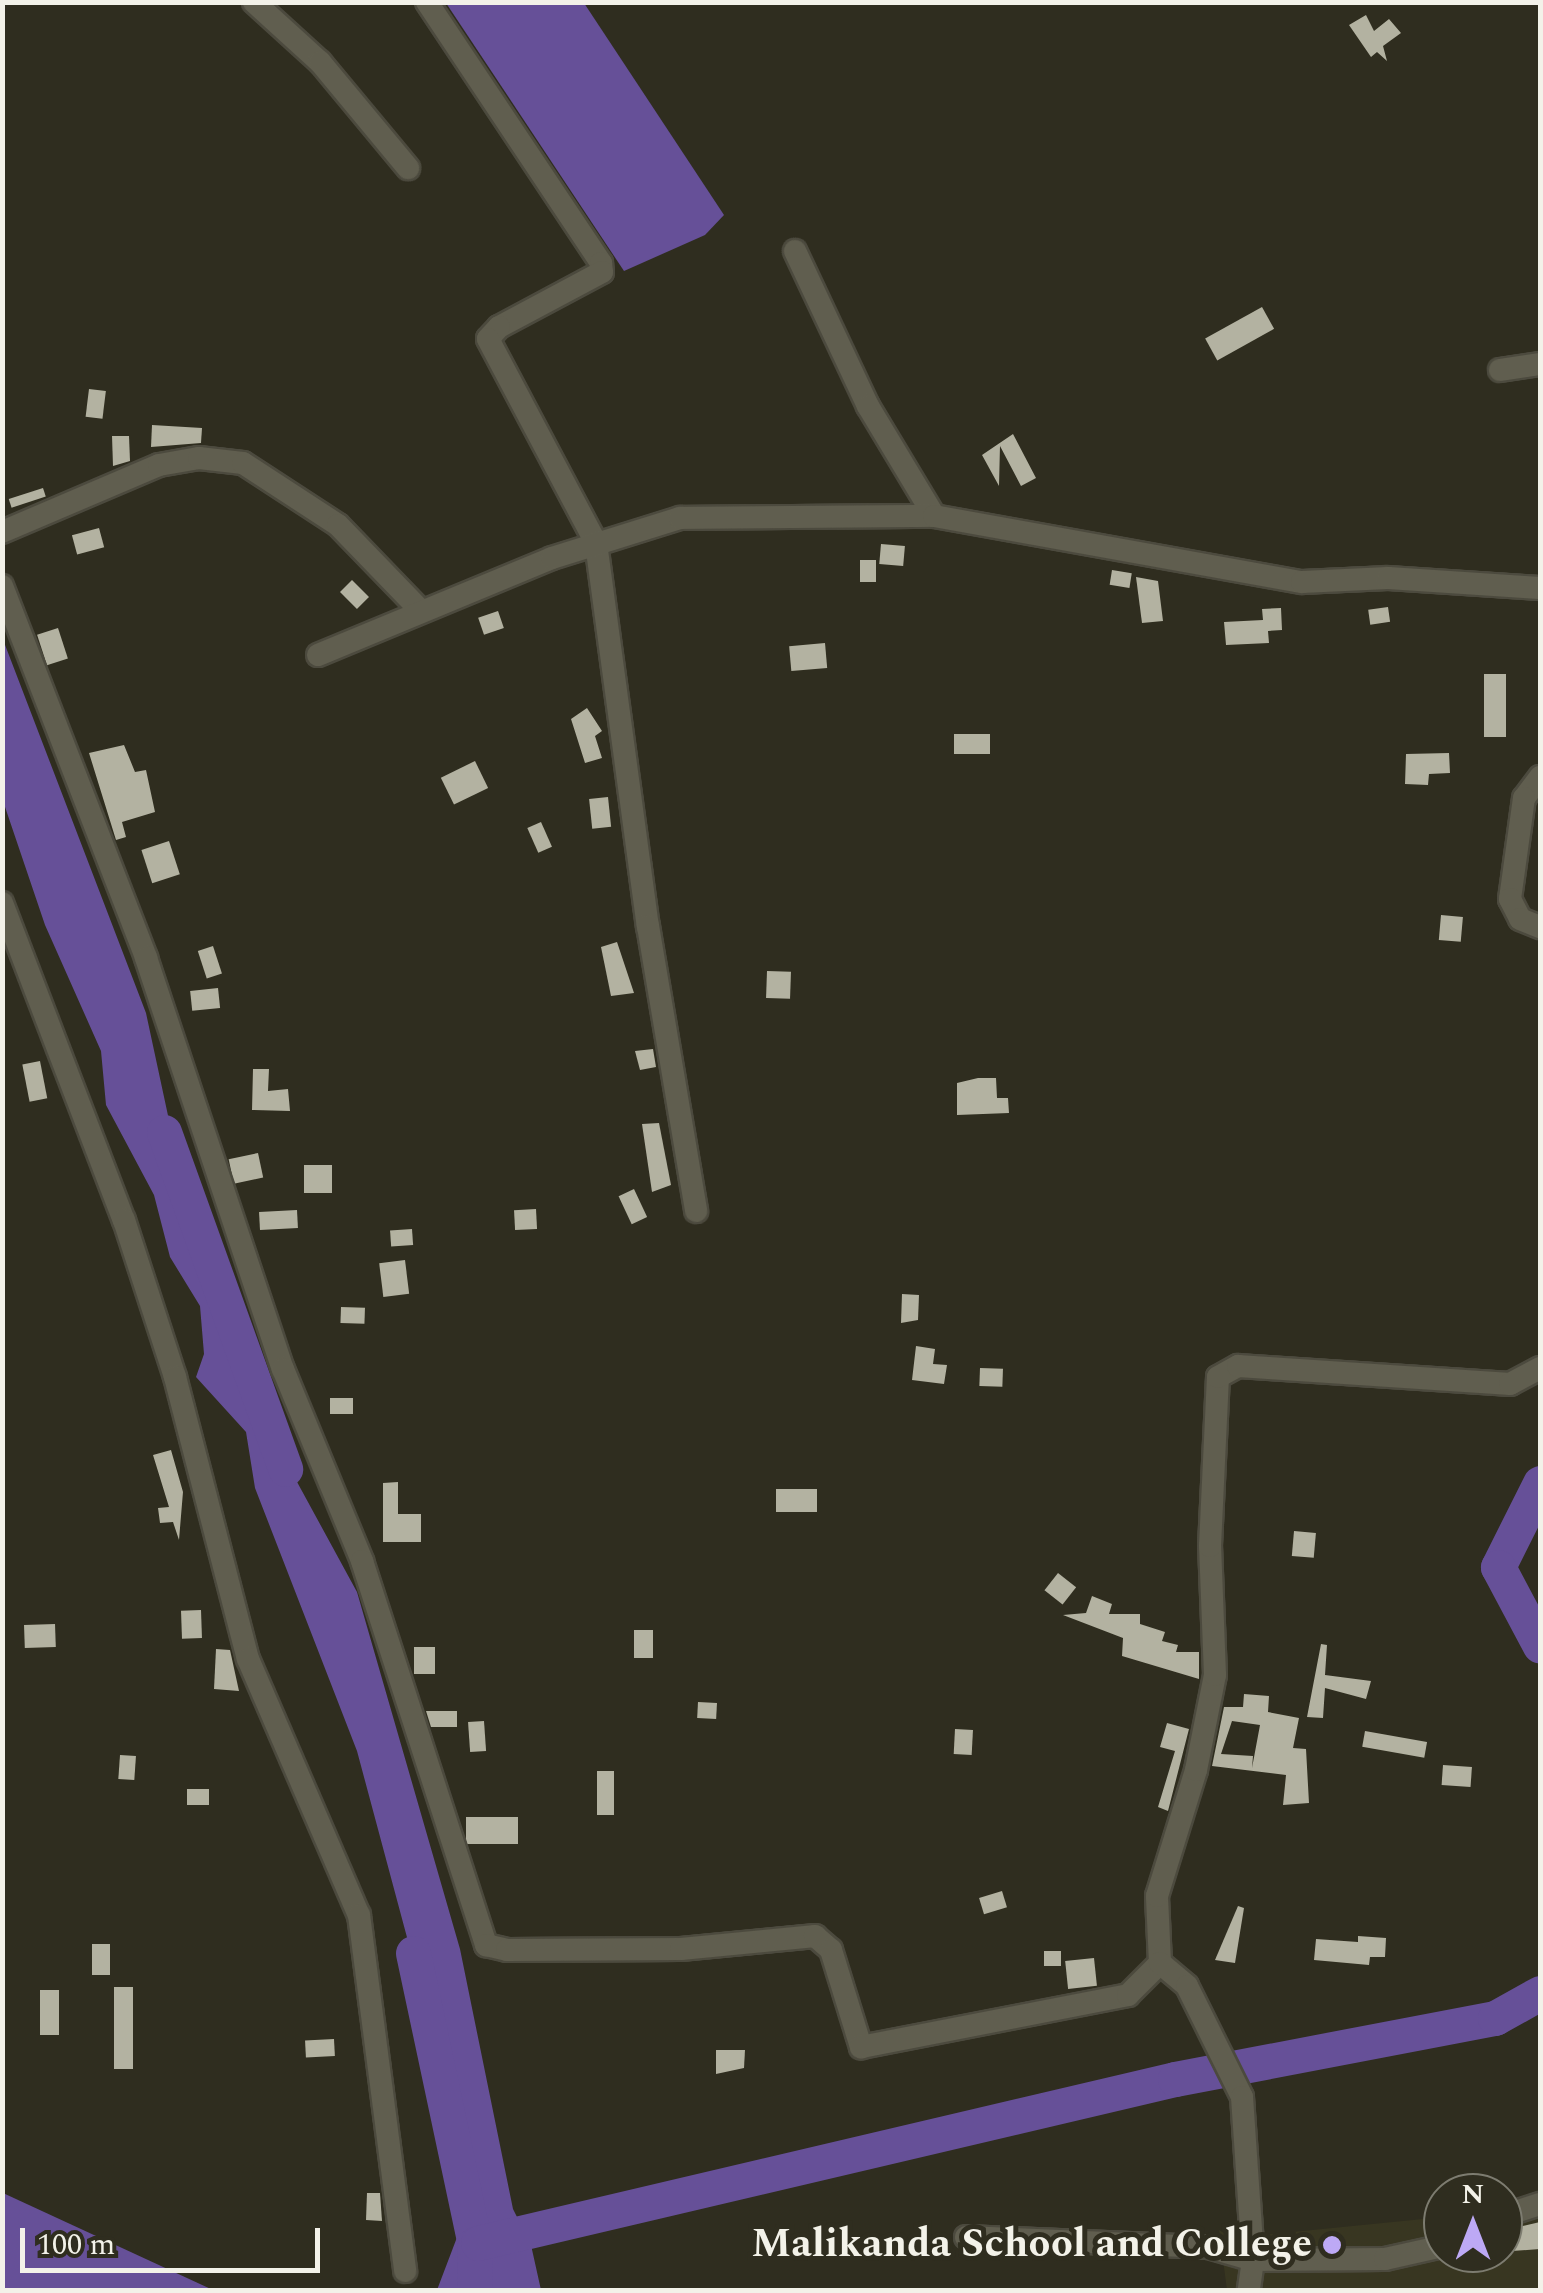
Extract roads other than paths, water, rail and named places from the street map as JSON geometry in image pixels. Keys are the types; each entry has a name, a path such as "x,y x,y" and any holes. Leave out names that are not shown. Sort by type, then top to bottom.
{"street":[{"path":"254,2 320,62 408,168"},
{"path":"427,2 601,263 602,272 500,326 488,339 596,543 648,926 696,1211"},
{"path":"795,250 868,406 934,516"},
{"path":"1500,370 1540,364"},
{"path":"2,532 159,465 200,458 244,463 338,525 420,610"},
{"path":"318,655 420,610 596,543 680,518 934,516 1302,582 1388,578 1540,588"},
{"path":"2,586 146,958 283,1369 362,1561 486,1945 506,1950 682,1949 815,1936 830,1950 861,2048 1128,1995 1160,1963"},
{"path":"1540,777 1524,798 1510,899 1520,919 1540,927"},
{"path":"2,903 130,1238 174,1377 248,1659 359,1915 405,2271"},
{"path":"1249,2290 1253,2260 1242,2098 1187,1986 1160,1963 1157,1896 1196,1770 1215,1674 1210,1546 1218,1377 1238,1366 1510,1384 1540,1368"},
{"path":"966,2237 1208,2247 1253,2260 1384,2259 1423,2250"}],"waterway":[{"path":"164,1132 285,1469"},
{"path":"1540,1483 1498,1567 1540,1646"},
{"path":"413,1953 475,2244 474,2290"},
{"path":"478,2243 1175,2079 1495,2018 1540,1993"}],"place":[{"name":"Malikanda School and College","path":"1332,2245"}]}
